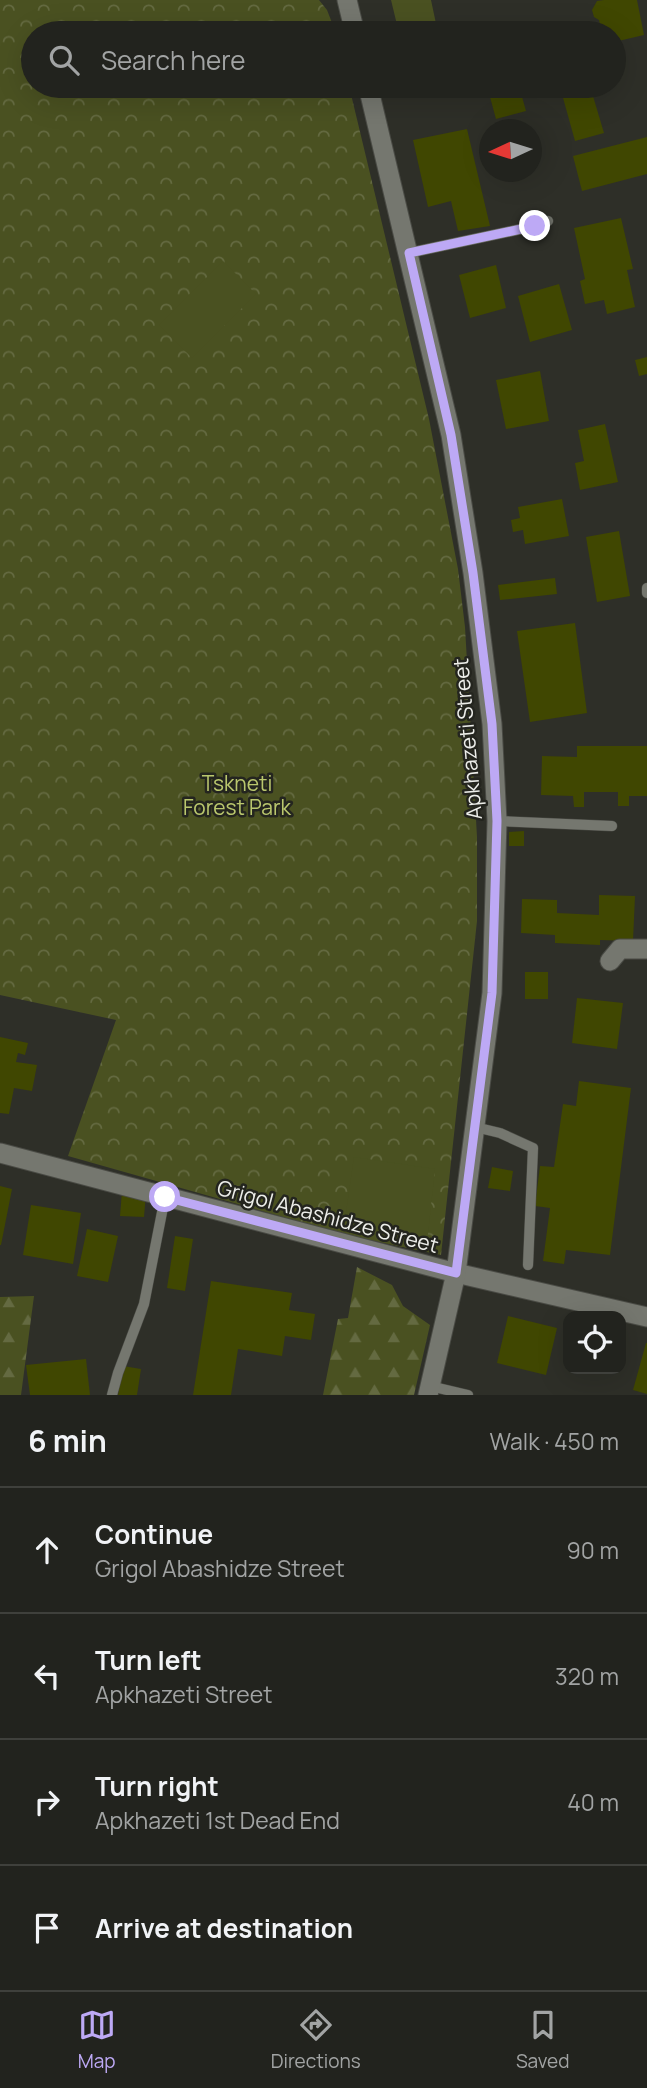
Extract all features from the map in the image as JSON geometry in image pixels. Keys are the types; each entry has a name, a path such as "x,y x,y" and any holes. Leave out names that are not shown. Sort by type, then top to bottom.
{"street":[{"path":"347,0 352,21"},
{"name":"Apkhazeti Street","path":"371,98 451,435 471,559 492,724 497,821 492,993 456,1273 429,1391"},
{"path":"610,961 620,949 647,949"},
{"name":"Grigol Abashidze Street","path":"0,1153 456,1273 647,1317"}],"lane":[{"path":"409,253 548,221"},
{"path":"497,821 612,825"},
{"path":"475,1127 500,1133 533,1148 528,1265"},
{"path":"112,1395 144,1304 165,1197"},
{"path":"429,1391 468,1395"}],"green space":[{"name":"Tskneti Forest Park","path":"0,0 319,0 331,21 21,21 21,98 352,98 429,419 458,569 465,627 477,837 477,921 441,1255 343,1234 68,1156 116,1020 0,995"},
{"path":"391,0 431,0 435,21 396,21"},
{"path":"223,261 256,294 192,358 159,325"},
{"path":"354,1157 435,1169 426,1252 343,1234"},
{"path":"357,1267 392,1285 403,1306 430,1325 414,1395 323,1395 338,1319 348,1318"},
{"path":"34,1296 21,1395 0,1395 0,1297"}],"building":[{"path":"637,0 644,35 626,39 626,21 599,21 594,17 592,10 597,1"},
{"path":"490,98 522,98 526,111 496,119"},
{"path":"563,98 594,98 604,133 575,141"},
{"path":"467,129 490,226 458,231 451,201 428,207 413,140"},
{"path":"647,137 647,174 582,191 573,156"},
{"path":"621,218 633,269 627,270 635,307 607,314 604,300 585,304 580,281 585,279 574,228"},
{"path":"496,265 506,308 470,318 459,275"},
{"path":"559,284 572,330 530,342 518,296"},
{"path":"647,357 647,374 639,376 635,360"},
{"path":"540,371 549,421 506,429 496,380"},
{"path":"605,424 618,482 580,490 575,463 584,461 578,430"},
{"path":"562,499 569,536 525,544 523,530 513,532 511,520 520,518 518,507"},
{"path":"619,531 630,596 597,602 586,537"},
{"path":"555,578 557,594 500,600 498,585"},
{"path":"575,623 587,713 530,722 517,631"},
{"path":"577,746 647,746 647,796 629,796 629,806 618,806 618,792 584,792 584,807 574,807 573,796 541,795 542,756 577,757"},
{"path":"524,831 524,846 509,846 509,832"},
{"path":"599,895 635,896 633,941 600,940 600,945 555,943 555,935 521,933 522,899 557,900 557,913 599,915"},
{"path":"525,972 548,972 548,999 525,999"},
{"path":"577,998 623,1003 617,1049 572,1043"},
{"path":"0,1037 28,1043 25,1055 18,1053 16,1062 37,1065 32,1091 14,1088 9,1114 0,1113"},
{"path":"579,1081 631,1088 610,1255 566,1250 564,1264 543,1261 550,1208 535,1206 540,1166 554,1167 563,1104 576,1106"},
{"path":"492,1167 513,1171 510,1191 488,1188"},
{"path":"0,1186 12,1189 1,1245 0,1245"},
{"path":"122,1191 146,1193 144,1217 120,1216"},
{"path":"31,1205 81,1213 73,1264 23,1255"},
{"path":"87,1229 118,1236 108,1282 77,1276"},
{"path":"175,1236 193,1239 185,1291 167,1288"},
{"path":"211,1281 292,1293 289,1310 315,1314 311,1340 285,1336 282,1356 238,1349 231,1395 193,1395"},
{"path":"508,1316 557,1328 546,1375 497,1363"},
{"path":"647,1343 647,1394 633,1390"},
{"path":"86,1359 90,1395 30,1395 26,1365"},
{"path":"123,1366 141,1369 137,1395 118,1395"}],"route":[{"path":"165,1197 456,1273 492,993 497,821 492,724 473,573 451,435 409,253 535,226"}]}
